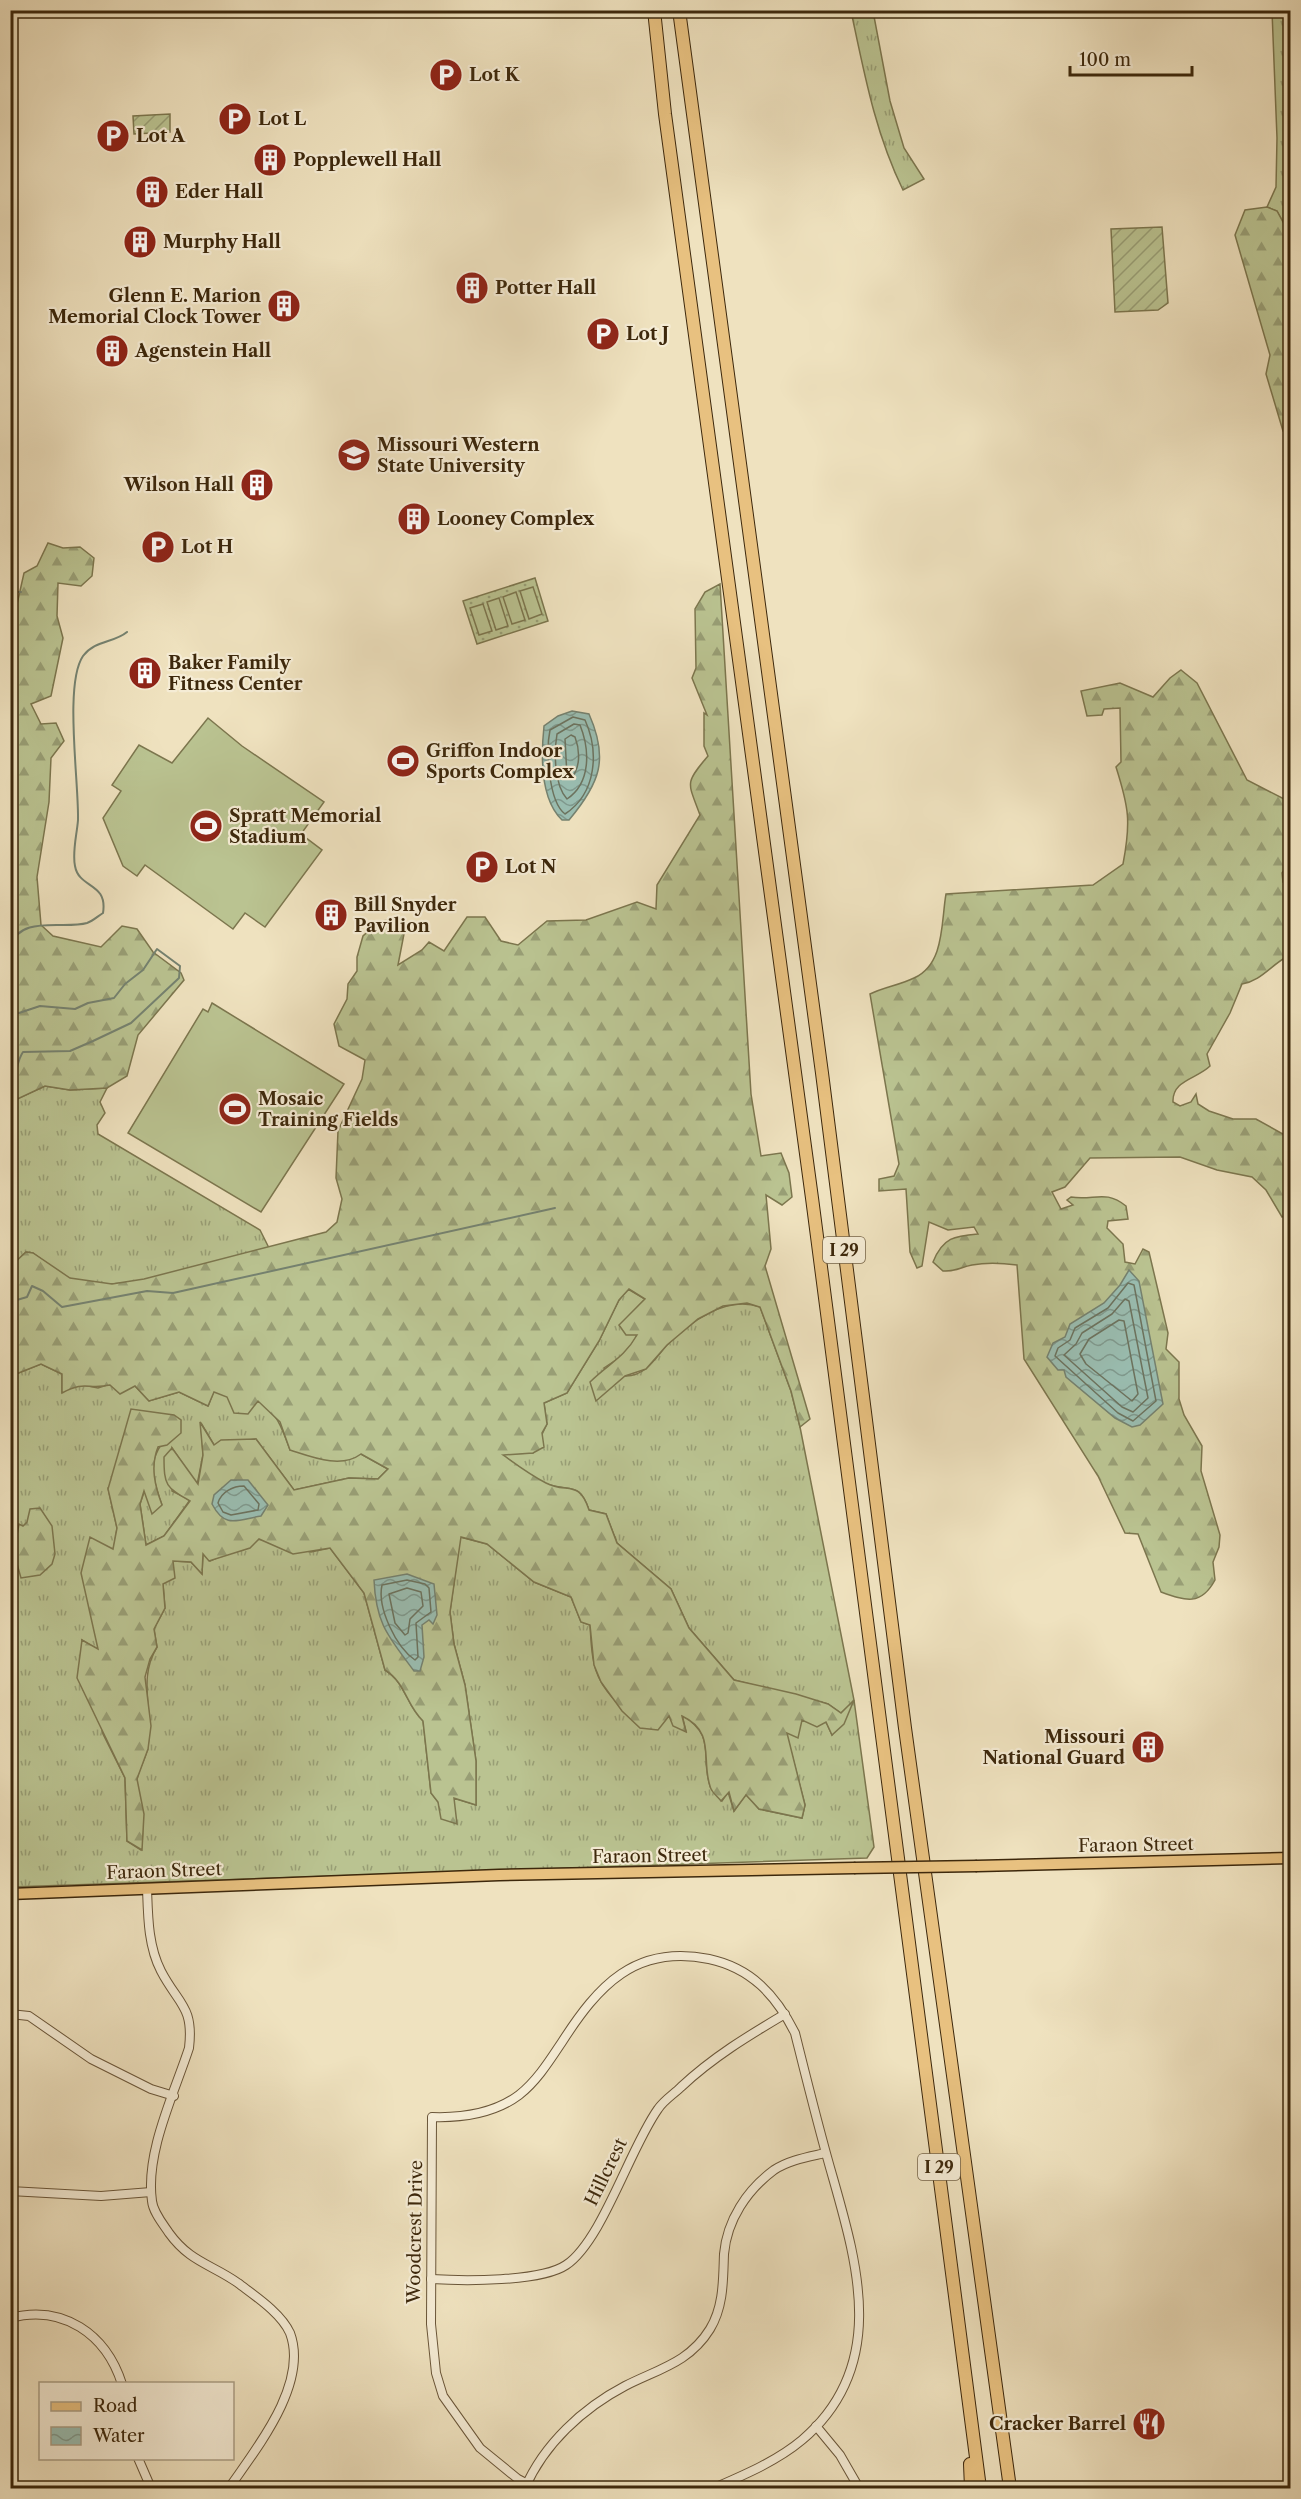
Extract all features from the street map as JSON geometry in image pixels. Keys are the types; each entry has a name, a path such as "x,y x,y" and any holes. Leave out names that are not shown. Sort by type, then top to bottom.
{"highway":[{"name":"I 29","path":"654,10 665,114 917,1988 980,2488"},
{"name":"I 29","path":"679,10 816,1029 905,1728 1010,2488"},
{"path":"970,2411 971,2488"}],"main road":[{"name":"Faraon Street","path":"10,1894 499,1875 1290,1858"}],"street":[{"path":"147,1888 150,1939 161,1971 190,2019 189,2048 156,2149 151,2192 152,2204 182,2250 236,2282 278,2316 289,2331 294,2348 294,2367 269,2431 229,2488"},
{"name":"Woodcrest Drive","path":"529,2487 480,2448 443,2396 432,2348 432,2118 479,2113 502,2106 520,2094 544,2068 585,2006 606,1983 646,1961 677,1956 700,1957 738,1968 758,1981 785,2014"},
{"path":"10,2014 29,2016 91,2059 151,2089 174,2096"},
{"path":"714,2488 749,2473 792,2446 816,2426 842,2388 854,2362 861,2309 848,2232 825,2153 795,2033 785,2014"},
{"name":"Hillcrest","path":"431,2279 495,2280 548,2272 566,2266 587,2243 599,2223 647,2126 660,2106 698,2070 742,2039 785,2014"},
{"path":"529,2487 551,2445 578,2418 624,2386 671,2367 689,2354 710,2329 718,2309 723,2290 724,2253 729,2226 743,2201 775,2170 795,2160 825,2153"},
{"path":"10,2191 101,2196 151,2192"},
{"path":"10,2318 29,2314 51,2316 73,2322 105,2347 115,2362 121,2382"},
{"path":"816,2426 840,2455 859,2488"},
{"path":"139,2460 151,2488"}],"green space":[{"path":"851,11 873,11 890,101 904,148 924,179 903,190 878,124"},
{"path":"1272,11 1284,11 1290,235 1277,211 1267,207 1276,187 1277,138"},
{"path":"170,114 170,132 134,134 133,116"},
{"path":"1267,207 1277,211 1290,235 1290,431 1283,431 1266,374 1270,355 1235,235 1245,210"},
{"path":"1162,227 1168,303 1158,310 1115,312 1111,229"},
{"path":"48,543 63,548 80,547 94,558 92,576 81,586 58,583 57,616 63,638 51,696 31,704 41,724 56,723 64,741 51,758 49,802 37,877 41,925 53,936 101,947 122,926 137,929 153,952 181,973 184,980 138,1035 127,1076 107,1088 70,1090 45,1086 11,1102 11,631 24,573 37,566"},
{"path":"535,578 548,621 477,644 463,601"},
{"path":"720,584 751,1094 761,1156 781,1153 789,1173 792,1197 782,1205 766,1195 771,1249 765,1266 810,1419 800,1427 791,1391 760,1307 747,1303 723,1306 698,1319 667,1345 646,1369 625,1376 596,1401 590,1382 621,1355 637,1335 626,1335 619,1325 645,1299 629,1289 619,1300 599,1341 567,1393 544,1403 547,1424 542,1433 544,1447 533,1453 503,1455 546,1483 577,1491 585,1500 589,1510 606,1514 617,1543 671,1589 689,1628 734,1680 796,1694 828,1704 841,1713 854,1700 844,1724 832,1735 826,1722 817,1727 802,1720 798,1738 787,1733 805,1805 802,1818 759,1809 746,1795 734,1811 729,1792 721,1801 711,1788 703,1738 693,1722 682,1716 686,1732 673,1726 669,1716 658,1730 640,1728 622,1711 601,1682 594,1665 590,1625 581,1622 571,1597 534,1582 487,1544 461,1537 450,1612 454,1644 465,1685 476,1761 476,1805 454,1798 457,1824 441,1819 438,1802 431,1793 423,1721 397,1681 385,1670 364,1593 330,1548 293,1554 259,1539 250,1548 209,1561 203,1554 202,1574 191,1562 173,1561 175,1578 163,1584 165,1608 154,1629 157,1647 150,1659 145,1677 151,1726 148,1749 137,1779 144,1814 142,1850 127,1841 125,1778 77,1678 82,1640 98,1649 81,1573 90,1537 113,1549 117,1528 108,1489 131,1409 174,1415 181,1420 181,1433 167,1445 158,1447 154,1462 154,1476 162,1505 152,1514 144,1491 140,1504 146,1545 164,1536 190,1501 171,1489 166,1480 164,1457 172,1448 198,1484 203,1455 200,1422 214,1445 221,1440 256,1439 294,1490 349,1478 378,1479 388,1469 361,1454 345,1461 336,1461 290,1450 280,1422 258,1401 248,1414 234,1413 227,1397 214,1392 208,1406 179,1392 149,1401 135,1386 120,1394 110,1385 76,1387 62,1393 62,1374 41,1364 11,1376 11,1266 26,1252 33,1253 70,1278 112,1284 144,1279 326,1232 337,1222 342,1199 336,1178 338,1131 362,1079 365,1060 339,1046 334,1024 347,999 348,984 357,971 357,957 363,936 380,921 392,920 393,930 404,934 398,965 422,950 429,942 444,951 467,917 485,917 501,941 518,945 547,921 586,920 637,902 656,909 657,885 700,815 690,784 695,772 708,756 704,746 704,713 707,715 692,678 696,668 695,609 705,592"},
{"path":"533,587 542,614 529,619 520,591"},
{"path":"516,592 525,620 512,624 503,597"},
{"path":"499,598 508,626 496,630 487,602"},
{"path":"483,604 492,631 479,635 470,608"},
{"path":"1181,670 1197,683 1247,780 1288,801 1290,855 1282,873 1283,882 1290,882 1290,943 1288,956 1255,980 1242,984 1230,1013 1207,1054 1210,1066 1181,1084 1174,1095 1173,1102 1180,1106 1191,1102 1196,1094 1198,1104 1209,1111 1233,1119 1256,1119 1290,1138 1290,1213 1282,1217 1266,1190 1252,1177 1217,1170 1180,1157 1090,1158 1065,1187 1052,1192 1061,1209 1073,1205 1067,1200 1071,1197 1105,1197 1119,1201 1126,1206 1128,1219 1108,1221 1107,1228 1123,1244 1125,1262 1135,1264 1143,1249 1149,1252 1168,1333 1166,1349 1179,1362 1179,1399 1184,1415 1202,1446 1201,1471 1220,1535 1219,1547 1213,1562 1215,1580 1204,1594 1192,1599 1178,1598 1161,1592 1138,1534 1125,1533 1098,1476 1024,1359 1017,1265 984,1263 943,1271 933,1262 941,1247 956,1237 978,1234 974,1227 948,1230 929,1222 922,1266 917,1268 910,1252 906,1189 879,1191 879,1179 894,1176 899,1164 870,994 914,978 924,972 931,963 940,941 946,894 1093,885 1123,864 1128,826 1124,794 1116,767 1121,762 1120,708 1104,709 1102,715 1087,716 1081,691 1120,683 1153,697 1170,678"},
{"name":"Spratt Memorial Stadium","path":"208,718 242,746 324,802 301,834 322,850 265,927 245,913 233,929 145,865 137,876 123,866 103,818 121,791 112,785 139,745 172,763"},
{"name":"Mosaic Training Fields","path":"212,1003 344,1084 261,1212 128,1133 203,1009 208,1012"},
{"path":"45,1086 70,1090 107,1088 100,1102 105,1113 97,1125 98,1134 260,1230 269,1248 169,1275 115,1284 71,1279 56,1271 33,1253 26,1252 11,1266 10,1102"},
{"path":"628,1289 645,1299 620,1325 637,1335 628,1352 604,1368 623,1376 644,1370 675,1337 709,1313 734,1305 747,1304 760,1307 791,1391 800,1427 854,1700 874,1847 867,1858 11,1887 11,1376 41,1364 62,1374 62,1392 78,1384 98,1388 110,1384 135,1386 149,1401 179,1392 208,1406 214,1391 256,1400 263,1403 274,1414 290,1450 361,1454 388,1469 378,1479 349,1478 294,1490 256,1439 214,1445 201,1423 203,1455 197,1485 172,1448 172,1491 190,1500 164,1536 146,1545 140,1504 145,1489 162,1505 154,1478 155,1458 164,1441 181,1420 108,1488 117,1528 98,1650 82,1640 103,1734 125,1778 127,1841 141,1850 142,1824 137,1781 148,1746 148,1671 157,1647 154,1629 165,1608 163,1584 173,1561 191,1562 202,1574 203,1553 210,1561 259,1539 311,1552 330,1548 364,1593 385,1670 397,1681 423,1721 431,1793 438,1802 453,1798 476,1805 476,1761 465,1685 454,1644 450,1612 460,1537 487,1544 534,1582 571,1597 581,1622 590,1625 594,1663 601,1682 607,1690 641,1728 669,1716 686,1731 682,1715 693,1723 704,1739 707,1775 711,1788 722,1801 728,1792 734,1811 746,1794 759,1809 802,1818 805,1805 786,1732 802,1719 826,1722 832,1735 853,1702 841,1713 828,1704 734,1680 689,1628 671,1589 617,1543 606,1514 589,1510 579,1492 537,1480 502,1454 533,1453 547,1424 544,1403 567,1393 599,1341 619,1300"},
{"path":"40,1508 52,1526 55,1554 52,1564 40,1575 21,1578 17,1564 11,1563 11,1542 17,1535 19,1524 23,1526 27,1522 30,1509"}],"water":[{"path":"572,711 589,714 599,744 600,758 594,782 588,794 569,820 562,820 549,801 546,789 542,750 544,726 558,716"},
{"path":"1129,1270 1139,1281 1163,1404 1140,1425 1132,1427 1115,1418 1066,1377 1064,1370 1058,1370 1047,1357 1053,1343 1065,1337 1070,1324 1104,1303 1120,1285"},
{"path":"231,1480 248,1480 268,1505 261,1516 232,1521 217,1512 212,1504 214,1495"},
{"path":"407,1574 434,1584 437,1615 433,1624 429,1620 422,1625 424,1657 420,1671 414,1671 385,1630 375,1595 374,1580"}],"waterway":[{"path":"10,592 21,592"},
{"path":"10,947 15,937 23,930 43,925 87,923 103,913 101,896 82,879 74,861 78,820 74,688 77,670 83,656 93,647 127,632"},
{"path":"10,1016 40,1006 75,1009 88,1003 114,998 125,984 143,970 157,949 180,966 179,978 131,1023 70,1051 23,1052 10,1085"},
{"path":"10,1302 27,1297 32,1286 43,1291 62,1307 147,1291 173,1293 555,1208"}],"place":[{"name":"Lot K","path":"446,75"},
{"name":"Lot L","path":"235,119"},
{"name":"Lot A","path":"113,136"},
{"name":"Popplewell Hall","path":"270,160"},
{"name":"Eder Hall","path":"152,192"},
{"name":"Murphy Hall","path":"140,242"},
{"name":"Potter Hall","path":"472,288"},
{"name":"Glenn E. Marion Memorial Clock Tower","path":"284,306"},
{"name":"Lot J","path":"603,334"},
{"name":"Agenstein Hall","path":"112,351"},
{"name":"Missouri Western State University","path":"354,455"},
{"name":"Wilson Hall","path":"257,485"},
{"name":"Looney Complex","path":"414,519"},
{"name":"Lot H","path":"158,547"},
{"name":"Baker Family Fitness Center","path":"145,673"},
{"name":"Griffon Indoor Sports Complex","path":"403,761"},
{"name":"Spratt Memorial Stadium","path":"206,826"},
{"name":"Lot N","path":"482,867"},
{"name":"Bill Snyder Pavilion","path":"331,915"},
{"name":"Mosaic Training Fields","path":"235,1109"},
{"name":"Missouri National Guard","path":"1148,1747"},
{"name":"Cracker Barrel","path":"1149,2424"}]}
